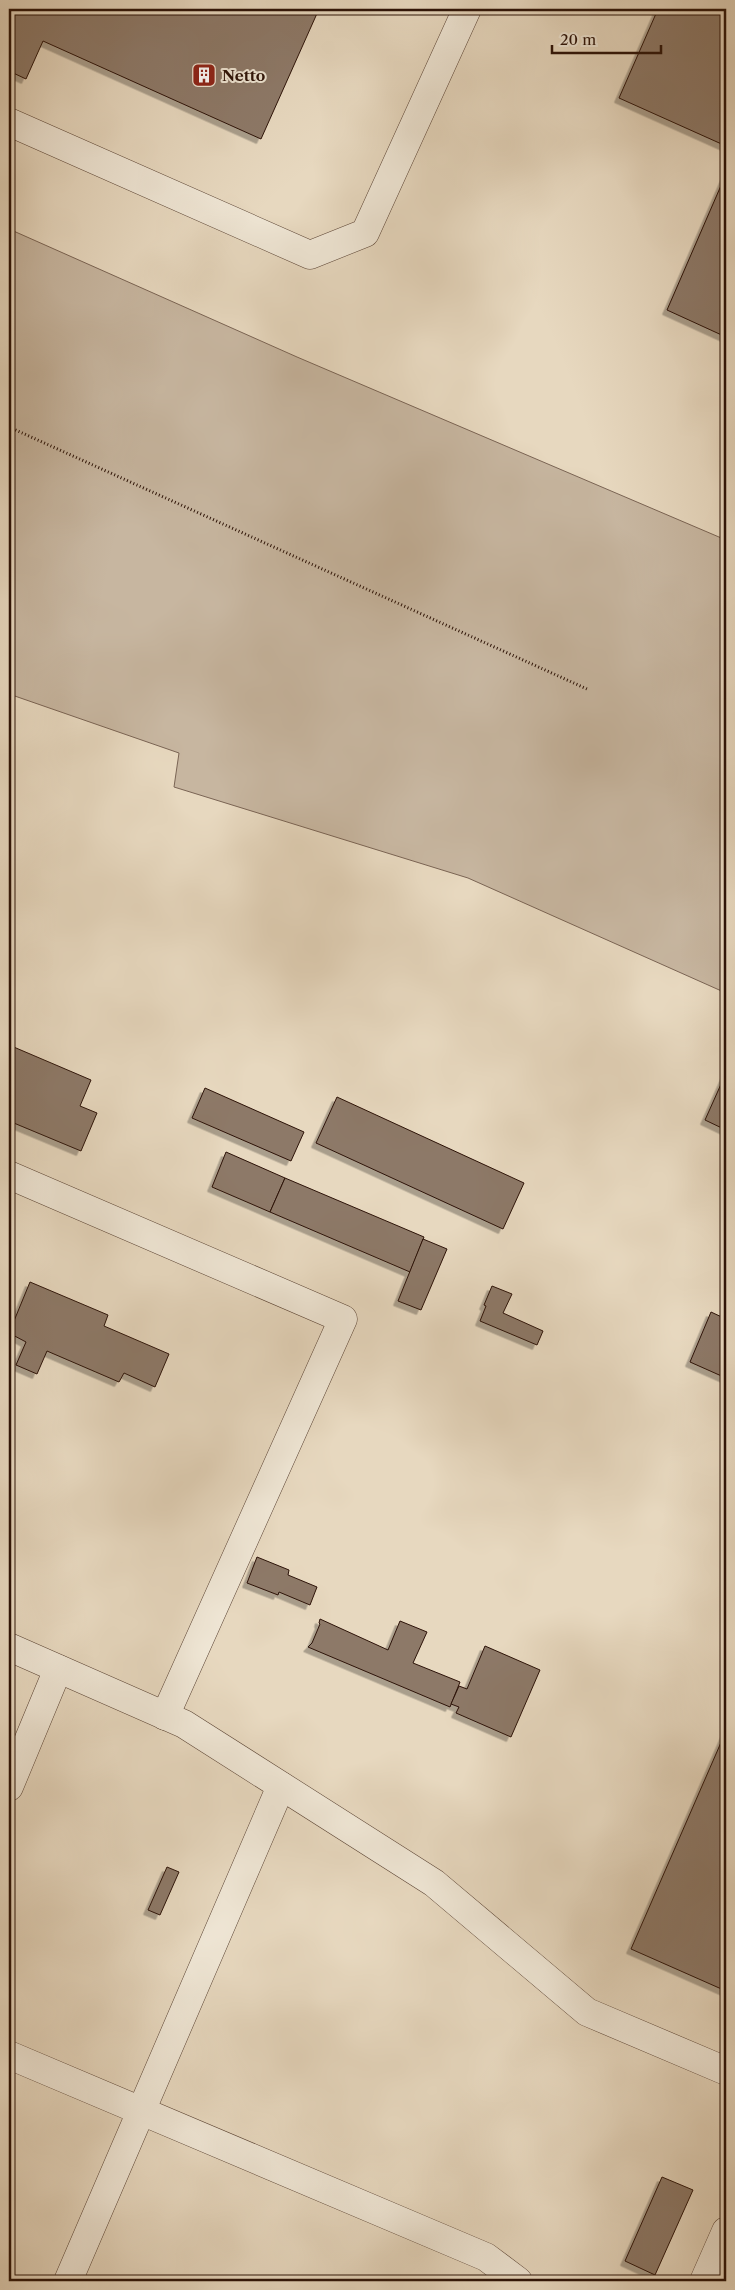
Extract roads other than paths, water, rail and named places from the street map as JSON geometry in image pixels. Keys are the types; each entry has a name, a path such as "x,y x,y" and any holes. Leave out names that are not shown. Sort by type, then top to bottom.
{"lane":[{"path":"9,122 310,255 365,234 467,9"},
{"path":"9,1175 343,1319 165,1716"},
{"path":"9,1647 184,1724 434,1884 587,2012 726,2071"},
{"path":"9,1787 58,1669"},
{"path":"68,2281 281,1786"},
{"path":"9,2054 540,2281"},
{"path":"704,2281 726,2231"},
{"path":"486,2257 518,2281"}],"place":[{"name":"Netto","path":"204,75"}]}
